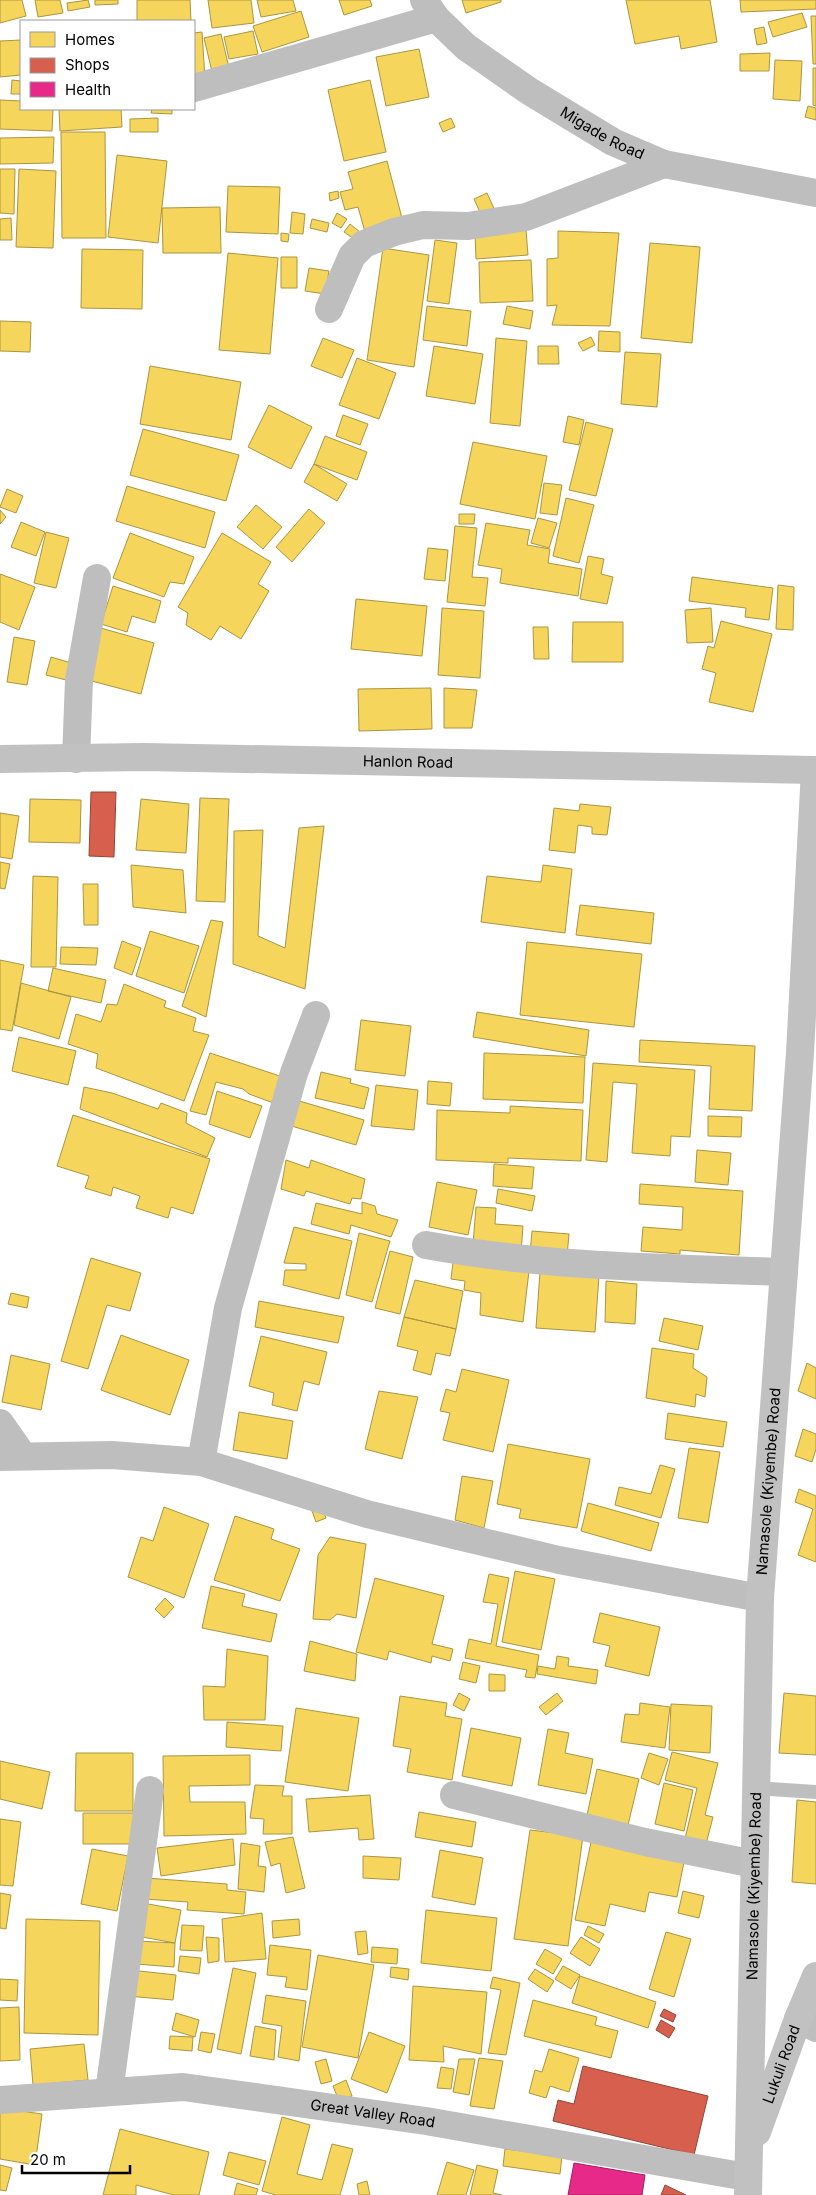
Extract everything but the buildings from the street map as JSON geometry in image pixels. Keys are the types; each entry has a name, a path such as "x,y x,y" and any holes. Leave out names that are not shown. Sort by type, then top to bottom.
{"main road":[{"name":"Hanlon Road","path":"0,759 144,757 816,767"},
{"name":"Namasole (Kiyembe) Road","path":"743,2180 754,1864 760,1598 800,1053 816,767"},
{"name":"Lukuli Road","path":"743,2180 807,2023 816,1976"}],"street":[{"path":"195,88 430,9"},
{"name":"Migade Road","path":"430,9 466,47 529,91 613,142 664,164 816,193"},
{"path":"329,309 352,256 364,244 394,232 423,225 468,226 526,217 664,164"},
{"path":"76,759 78,680 97,578"},
{"path":"200,1462 230,1299 294,1073 316,1015"},
{"path":"426,1245 481,1255 614,1266 784,1272"},
{"path":"0,1423 12,1456 112,1455 200,1462 367,1514 445,1533 559,1560 760,1598"},
{"path":"109,2092 150,1790"},
{"path":"454,1795 645,1842 754,1864"},
{"name":"Great Valley Road","path":"0,2100 155,2088 193,2088 426,2121 743,2180"}],"lane":[{"path":"756,1788 816,1792"}]}
